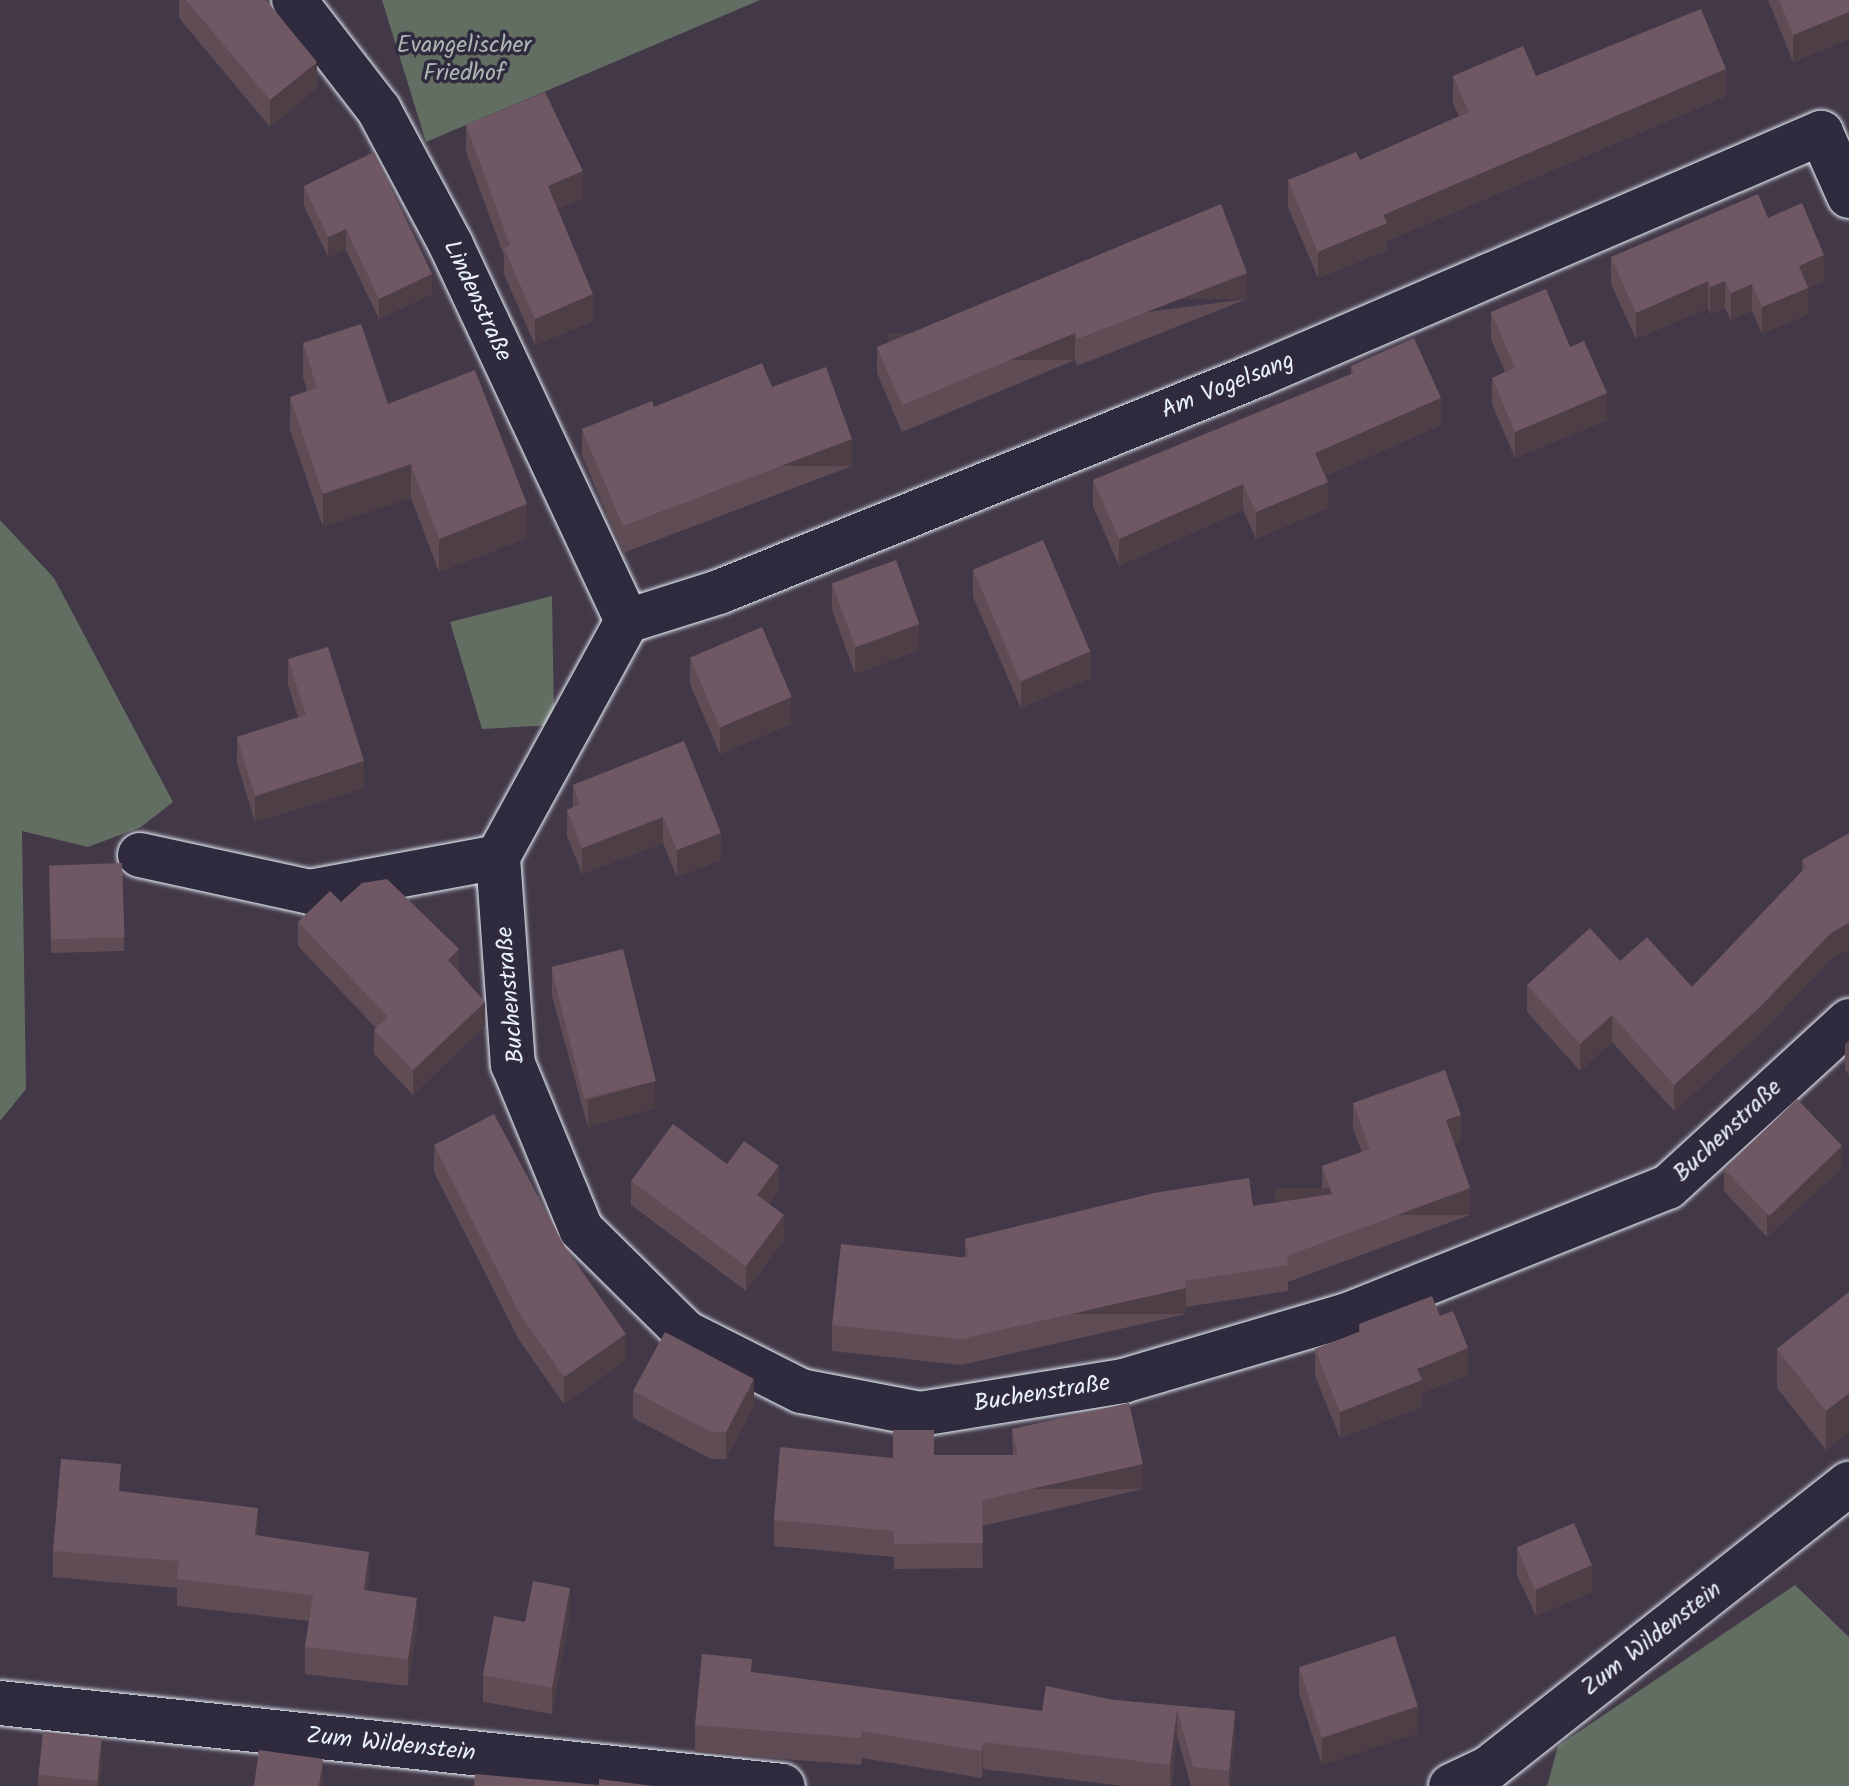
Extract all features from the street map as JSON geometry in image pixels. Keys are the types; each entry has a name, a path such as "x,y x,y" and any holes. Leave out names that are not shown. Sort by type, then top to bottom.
{"street":[{"name":"Lindenstraße","path":"294,0 379,110 451,245 627,621"},
{"name":"Am Vogelsang","path":"627,621 719,592 1260,374 1835,127 1849,196"},
{"path":"140,855 310,892 498,857 627,621"},
{"name":"Buchenstraße","path":"498,857 513,1064 581,1229 686,1333 801,1391 920,1414 1123,1381 1350,1314 1668,1187 1849,1021"},
{"name":"Zum Wildenstein","path":"1451,1786 1489,1768 1849,1484"},
{"name":"Zum Wildenstein","path":"0,1703 783,1786"}],"green space":[{"name":"Evangelischer Friedhof","path":"382,0 760,0 426,142"},
{"path":"0,520 54,578 173,802 141,827 88,847 22,831 26,1089 0,1121"},
{"path":"552,596 554,725 482,729 450,622"},
{"path":"1795,1585 1849,1637 1849,1786 1547,1786 1558,1746"}],"building":[{"path":"186,0 266,0 317,62 270,100"},
{"path":"1779,0 1849,0 1849,12 1793,35"},
{"path":"1701,9 1726,69 1383,215 1387,223 1318,252 1288,180 1356,152 1360,160 1469,112 1453,76 1523,46 1536,76"},
{"path":"545,92 583,171 548,186 593,294 535,319 504,248 510,245 466,125"},
{"path":"374,152 432,274 379,299 346,229 328,237 304,186"},
{"path":"1758,194 1768,218 1802,203 1824,255 1799,266 1808,288 1762,307 1752,284 1731,293 1725,281 1710,287 1708,281 1636,313 1611,257"},
{"path":"1221,204 1247,273 1077,339 1075,333 902,405 877,347"},
{"path":"1546,289 1570,347 1584,341 1607,393 1515,432 1492,378 1515,368 1491,312"},
{"path":"361,324 388,404 475,370 527,504 439,539 411,464 323,494 290,397 317,388 303,343"},
{"path":"1414,338 1441,398 1315,453 1328,482 1256,512 1243,484 1119,539 1093,480 1354,373 1351,366"},
{"path":"762,363 772,387 826,367 852,439 623,526 582,429 652,401 654,407"},
{"path":"1043,540 1090,651 1020,681 973,570"},
{"path":"896,560 919,624 855,647 832,583"},
{"path":"762,627 792,697 720,727 690,657"},
{"path":"328,647 364,761 255,796 237,737 306,715 288,659"},
{"path":"684,741 721,833 677,850 663,817 582,848 567,810 580,804 573,785"},
{"path":"1849,833 1849,923 1831,933 1759,1008 1674,1085 1612,1015 1580,1044 1527,985 1590,928 1620,961 1647,937 1692,987 1806,867 1802,860"},
{"path":"122,863 125,937 52,940 49,866"},
{"path":"387,879 459,949 448,960 485,1002 413,1070 374,1030 388,1017 298,922 330,891 341,902 362,883"},
{"path":"623,949 656,1081 584,1099 551,967"},
{"path":"1445,1070 1461,1115 1446,1120 1470,1188 1287,1256 1288,1265 1185,1281 1186,1288 961,1339 832,1325 841,1244 969,1258 965,1239 1154,1193 1249,1178 1253,1206 1332,1194 1322,1166 1370,1149 1353,1103"},
{"path":"1797,1099 1842,1146 1769,1216 1724,1169"},
{"path":"494,1114 565,1247 626,1334 564,1377 519,1313 434,1145"},
{"path":"673,1124 727,1164 744,1141 779,1166 757,1195 784,1215 746,1266 631,1181"},
{"path":"1849,1292 1849,1393 1826,1411 1777,1349"},
{"path":"1432,1296 1440,1316 1453,1311 1468,1348 1417,1369 1422,1380 1340,1412 1315,1349 1361,1331 1359,1324"},
{"path":"665,1332 754,1379 726,1432 711,1432 633,1391"},
{"path":"1129,1403 1143,1464 982,1500 983,1543 894,1544 894,1531 774,1520 780,1447 893,1458 893,1430 934,1430 934,1455 1018,1455 1012,1429"},
{"path":"61,1459 121,1464 119,1491 258,1508 255,1535 369,1552 364,1590 417,1598 408,1659 305,1647 313,1595 177,1579 179,1561 53,1551"},
{"path":"1574,1523 1592,1565 1535,1590 1517,1547"},
{"path":"533,1581 570,1588 552,1688 483,1675 494,1616 525,1622"},
{"path":"1395,1636 1418,1706 1322,1738 1299,1667"},
{"path":"702,1654 752,1659 751,1672 1042,1711 1046,1686 1114,1700 1235,1711 1229,1771 1193,1767 1177,1710 1170,1765 983,1742 982,1751 862,1731 861,1738 695,1725"},
{"path":"43,1732 102,1738 97,1781 39,1775"},
{"path":"259,1750 323,1759 319,1786 254,1786"},
{"path":"475,1774 599,1785 599,1779 654,1786 474,1786"}]}
